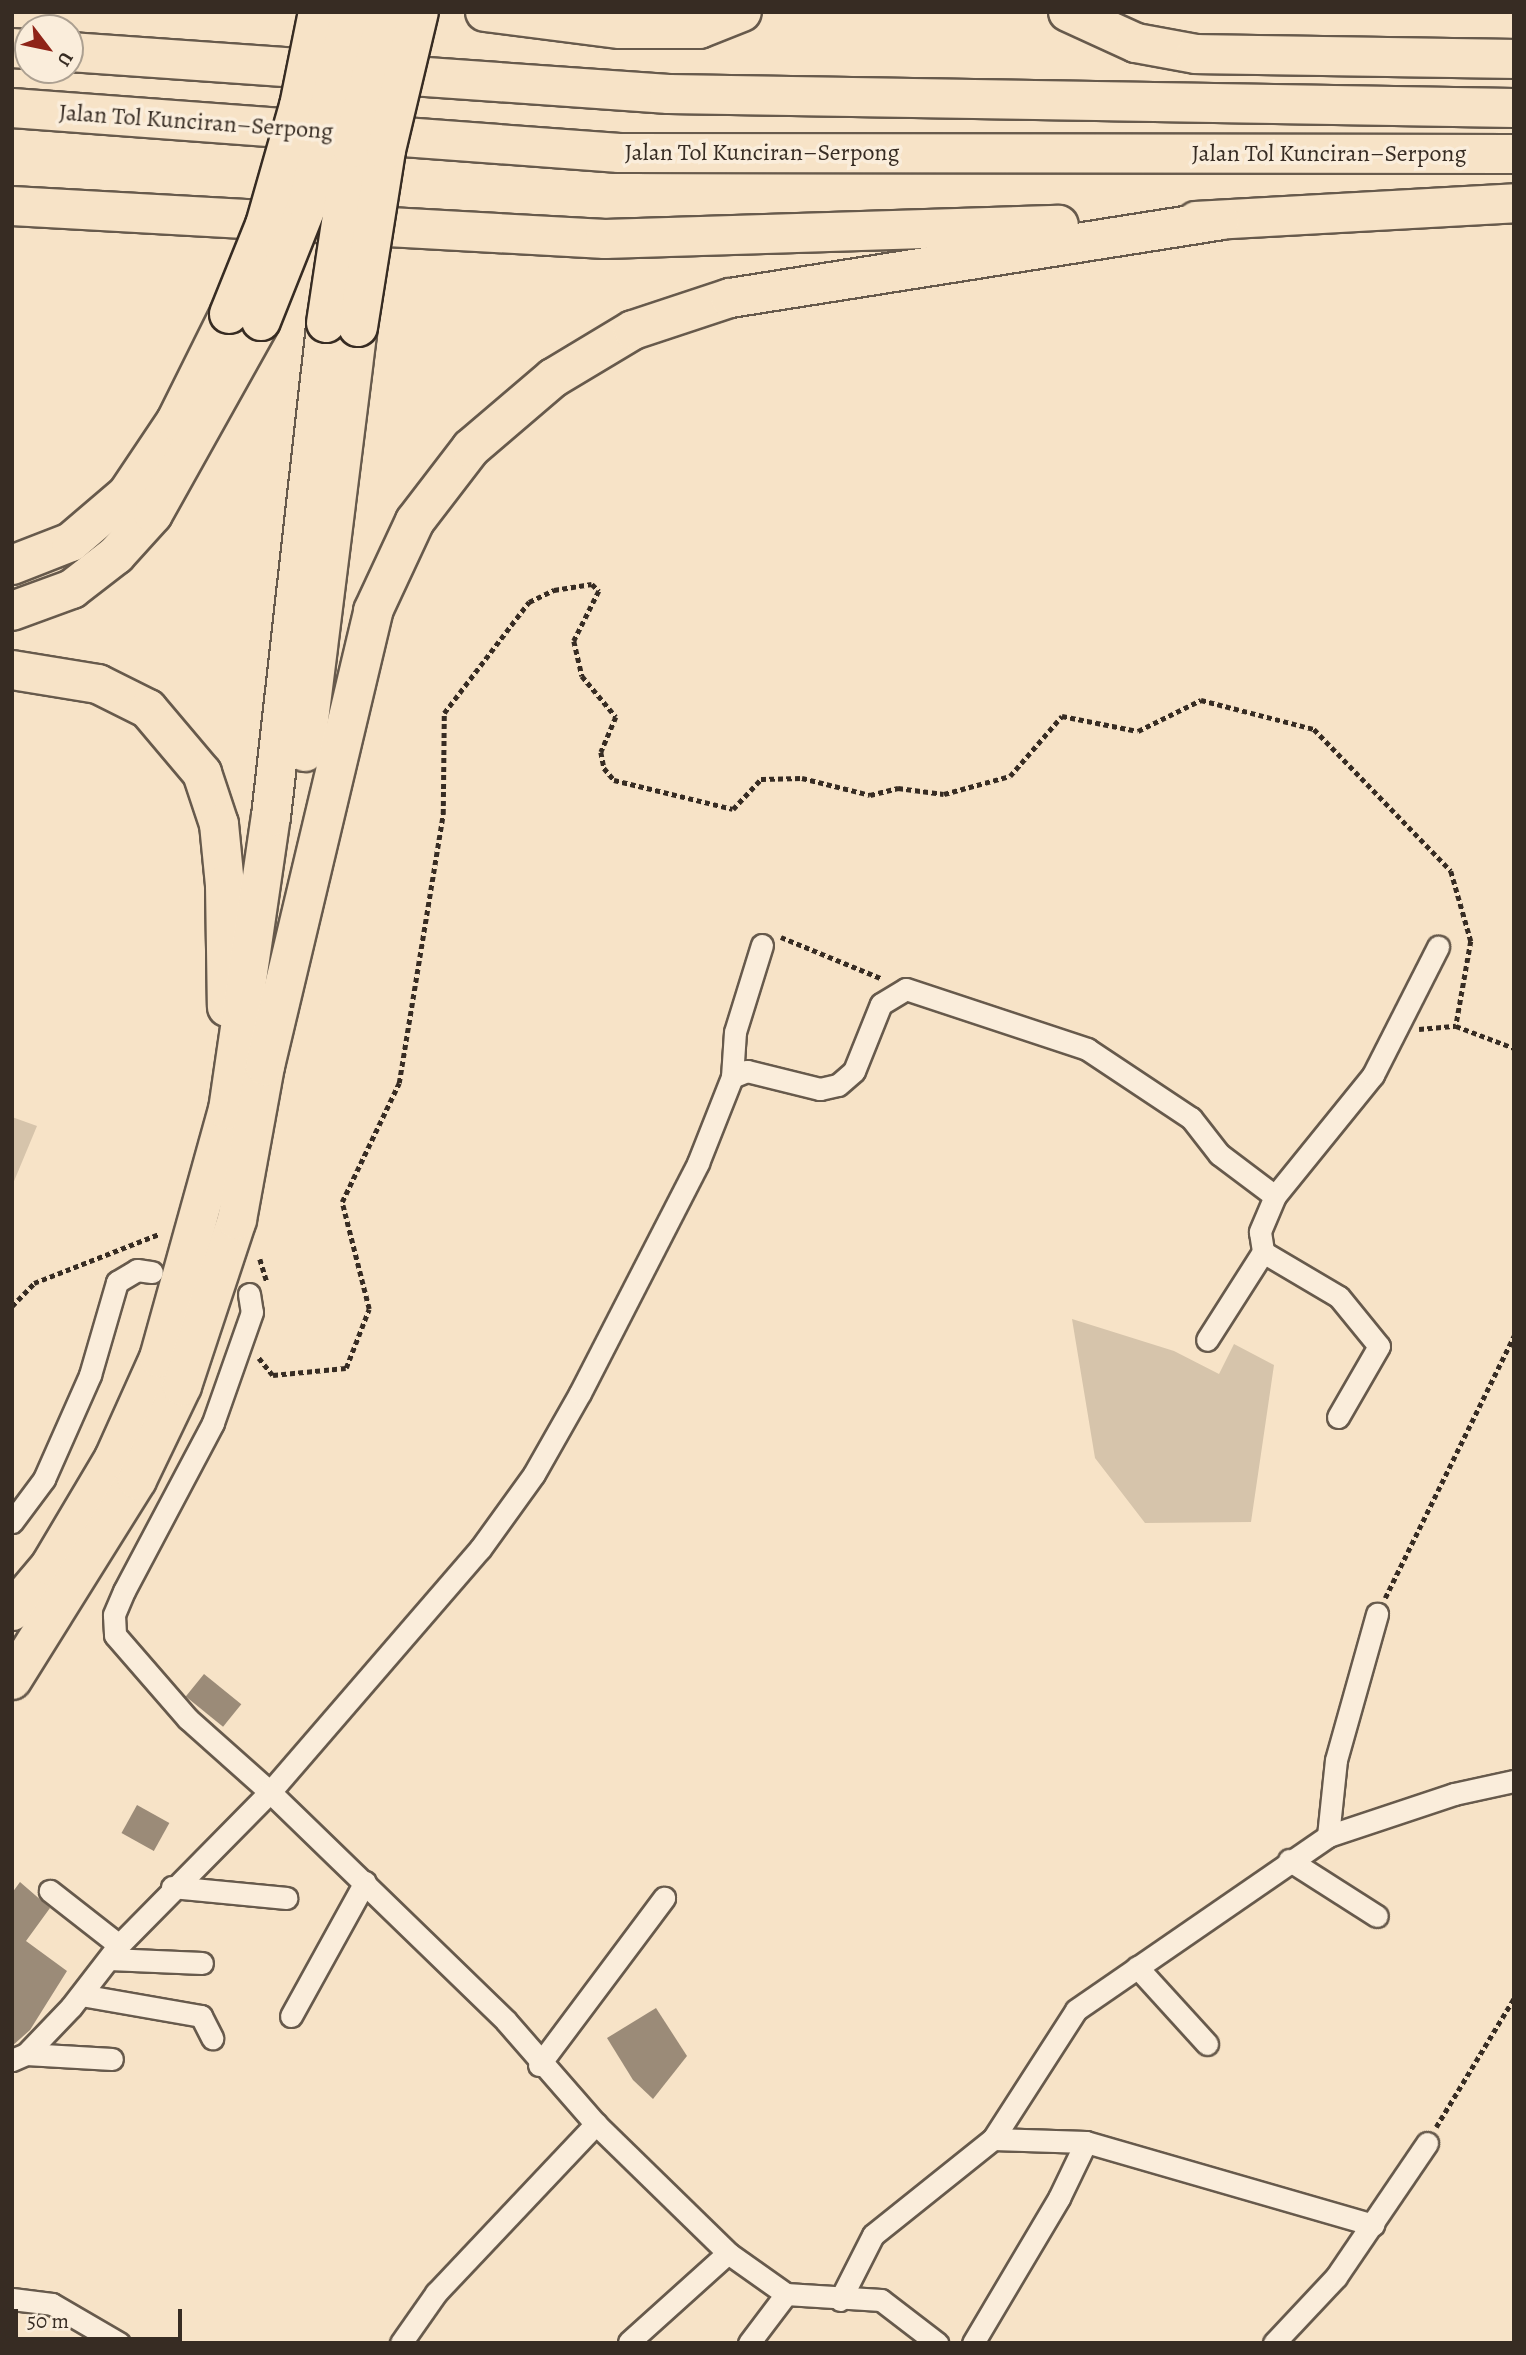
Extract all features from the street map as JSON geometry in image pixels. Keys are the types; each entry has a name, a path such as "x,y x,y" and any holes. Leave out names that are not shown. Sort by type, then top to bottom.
{"highway":[{"path":"12,565 71,542 127,494 245,318 269,212 299,106 318,12"},
{"path":"12,611 72,589 116,555 153,514 245,318 308,203 351,12"},
{"path":"265,1066 342,325 352,148 388,12"},
{"path":"12,1611 50,1566 114,1458 159,1358 228,1110 342,325 419,12"},
{"path":"485,12 621,29 699,29 743,12"},
{"path":"1068,12 1136,43 1196,54 1514,60"},
{"name":"Jalan Tol Kunciran–Serpong","path":"84,53 669,94 1514,108"},
{"name":"Jalan Tol Kunciran–Serpong","path":"12,108 620,153 1514,154"},
{"path":"12,206 605,239 1220,220 1514,203"},
{"path":"12,1680 137,1480 182,1386 237,1220 265,1066 373,611 415,521 471,448 553,378 633,330 730,298 1220,220"},
{"path":"12,670 98,684 148,709 202,773 219,824 225,885 228,1110"}],"street":[{"path":"19,2057 81,1995 114,1952 172,1887 271,1792 480,1549 534,1474 698,1163 732,1077 735,1032 762,945"},
{"path":"1207,1340 1263,1252 1259,1232 1275,1196 1374,1075 1401,1031 1438,947"},
{"path":"732,1077 747,1071 820,1089 838,1084 854,1071 881,1004 906,989 1087,1049 1191,1118 1219,1154 1275,1196"},
{"path":"1263,1252 1339,1297 1379,1346 1338,1417"},
{"path":"12,1522 50,1467 90,1375 117,1282 136,1270 152,1272"},
{"path":"249,1294 252,1312 213,1423 124,1591 114,1615 115,1635 188,1719 271,1792 506,2021 539,2065 728,2253 786,2294 881,2301 937,2343"},
{"path":"1328,1836 1336,1760 1377,1614"},
{"path":"840,2300 873,2235 993,2139 1076,2010 1289,1860 1328,1836 1454,1794 1514,1781"},
{"path":"1289,1860 1377,1916"},
{"path":"291,2016 365,1882"},
{"path":"172,1887 286,1898"},
{"path":"50,1891 114,1952 202,1963"},
{"path":"539,2065 664,1898"},
{"path":"1137,1967 1207,2044"},
{"path":"81,1995 201,2015 212,2038"},
{"path":"19,2057 112,2059"},
{"path":"401,2343 436,2293 596,2124"},
{"path":"993,2139 1086,2142 1373,2225"},
{"path":"973,2343 1059,2198 1086,2142"},
{"path":"1274,2343 1336,2277 1427,2143"},
{"path":"629,2342 728,2253"},
{"path":"749,2343 786,2294"},
{"path":"12,2299 52,2304 119,2343"}],"path":[{"path":"261,1347 258,1360 273,1375 346,1368 369,1308 342,1202 399,1083 443,814 444,713 529,602 554,590 592,584 598,591 574,641 582,676 616,718 601,752 604,768 614,780 733,809 761,779 802,778 870,795 898,788 944,794 1010,776 1062,716 1138,731 1201,700 1314,729 1451,871 1471,942 1455,1026"},
{"path":"762,945 772,935 792,940 906,989"},
{"path":"1401,1031 1455,1026 1514,1048"},
{"path":"12,1306 34,1283 159,1234"},
{"path":"260,1259 272,1296"},
{"path":"1377,1614 1514,1336"},
{"path":"1427,2143 1514,1998"}],"shaded area":[{"path":"12,1117 37,1126 12,1186"},
{"path":"1072,1319 1174,1351 1219,1374 1234,1344 1274,1365 1251,1522 1145,1523 1095,1458"}],"building":[{"path":"204,1674 241,1704 223,1727 186,1697"},
{"path":"137,1805 169,1823 154,1851 121,1833"},
{"path":"20,1882 50,1908 26,1941 67,1971 30,2030 12,2046 12,1893"},
{"path":"656,2008 687,2056 653,2099 633,2080 607,2038"}]}
